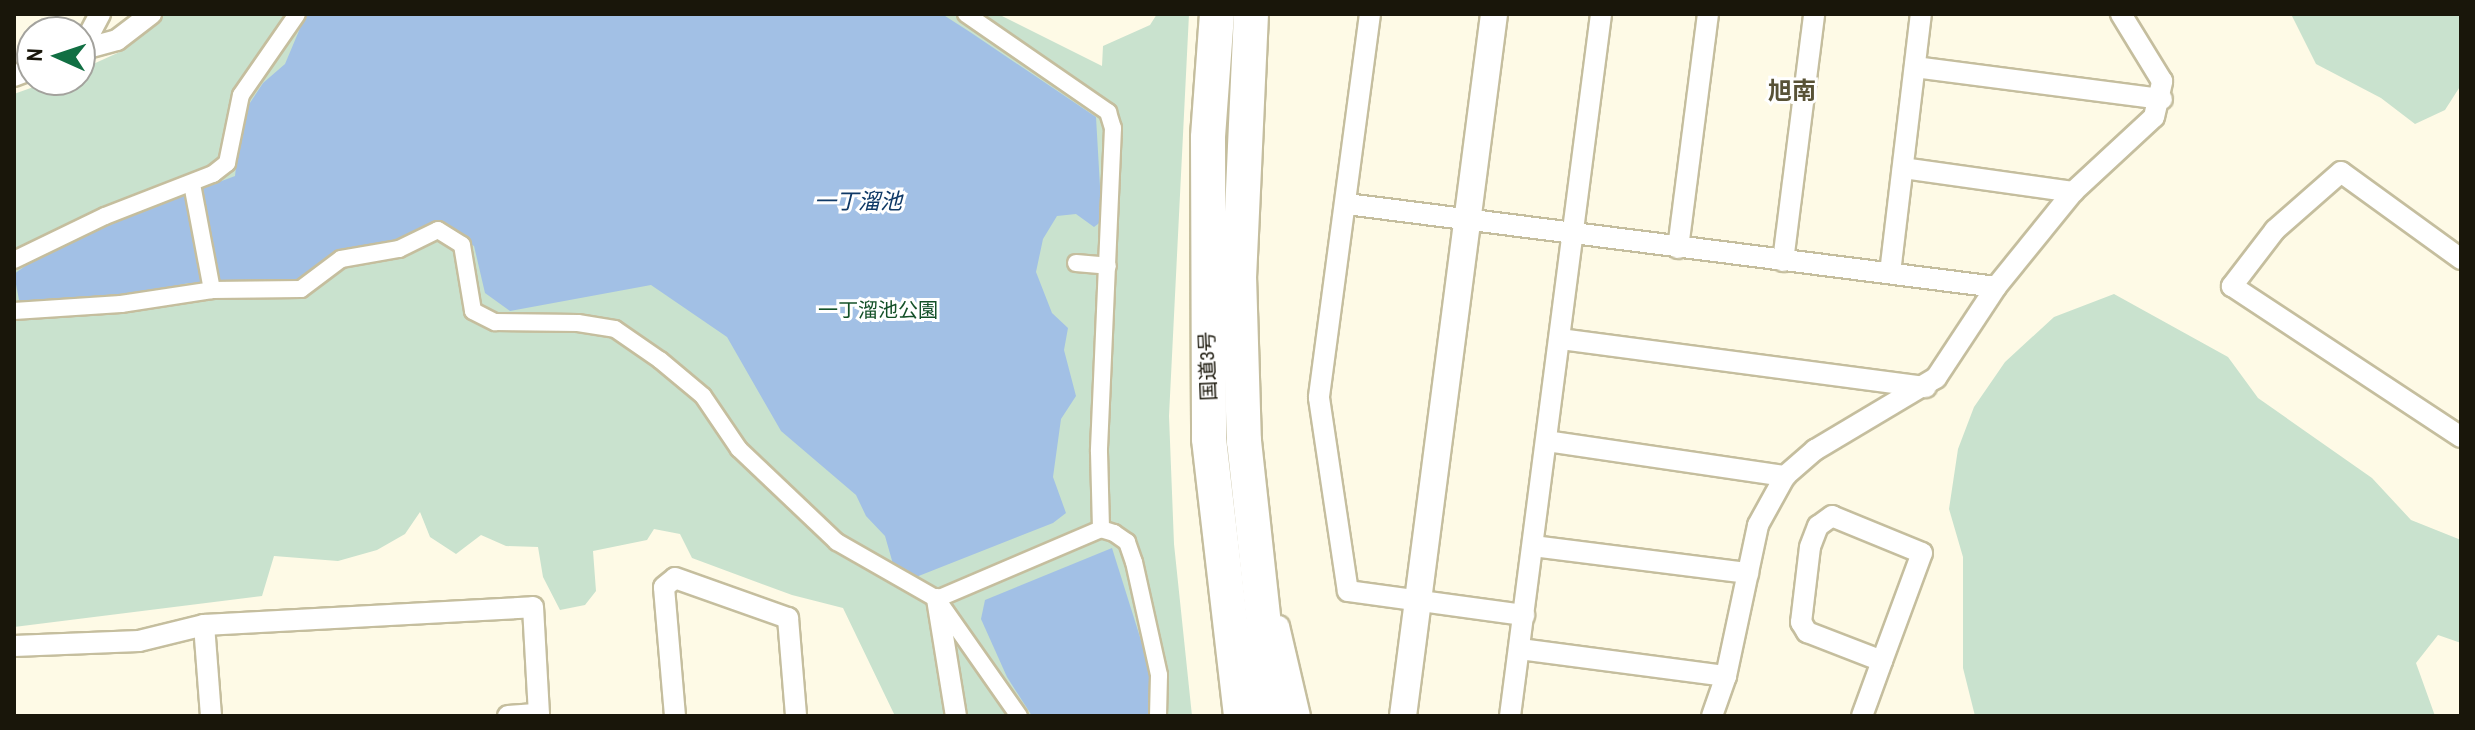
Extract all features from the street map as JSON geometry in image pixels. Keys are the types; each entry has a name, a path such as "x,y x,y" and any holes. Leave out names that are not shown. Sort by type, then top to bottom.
{"highway":[{"name":"国道3号","path":"1217,14 1208,138 1205,283 1209,439 1227,617 1241,716"},
{"name":"国道3号","path":"1251,14 1239,276 1244,441 1274,716"}],"street":[{"path":"96,46 117,40 151,14"},
{"path":"14,260 105,216 192,184 227,163 241,95 297,14"},
{"path":"966,14 1108,112 1113,171 1099,452 1101,529"},
{"path":"1370,14 1319,398 1348,591 1524,615"},
{"path":"1403,716 1494,14"},
{"path":"1510,716 1601,14"},
{"path":"1678,248 1708,14"},
{"path":"1783,261 1814,14"},
{"path":"1890,273 1921,14"},
{"path":"1712,716 1726,676 1758,525 1785,476 1815,450 1926,387 1996,287 2073,192 2154,117 2162,99 2162,81 2121,14"},
{"path":"1915,67 2162,99"},
{"path":"1903,168 2073,192"},
{"path":"2461,259 2341,172 2275,230 2232,286 2461,437"},
{"path":"192,184 212,290"},
{"path":"1347,204 1996,287"},
{"path":"14,311 90,307 212,290 301,289 341,259 399,249 438,230 462,245 473,311 495,322 578,323 615,329 703,396 739,449 837,542 937,599 1019,716"},
{"path":"1076,263 1108,266"},
{"path":"1560,339 1926,387"},
{"path":"1244,441 1300,716"},
{"path":"1547,441 1785,476"},
{"path":"1862,716 1922,553 1832,516 1818,526 1810,547 1801,622 1807,632 1882,661"},
{"path":"937,599 1101,529 1127,542 1159,675 1158,716"},
{"path":"1533,546 1748,573"},
{"path":"675,716 664,587 675,578 788,618 796,716"},
{"path":"937,599 956,716"},
{"path":"14,646 139,641 204,625 533,607 539,715 508,716"},
{"path":"1225,716 1227,617"},
{"path":"204,625 211,716"},
{"path":"1520,649 1726,676"}],"green space":[{"name":"一丁溜池公園","path":"165,14 998,14 1102,66 1103,46 1150,25 1157,14 1189,14 1169,416 1174,544 1192,716 895,716 843,608 792,595 692,558 680,534 654,529 647,540 593,551 596,591 585,605 560,610 543,577 538,547 506,546 481,535 456,554 430,537 420,512 405,534 377,550 338,561 274,556 262,596 14,627 14,94 96,96 96,63 124,50"},
{"path":"2291,14 2461,14 2461,85 2445,110 2415,124 2381,98 2316,64"},
{"path":"2114,294 2228,357 2258,398 2372,478 2411,520 2461,540 2461,643 2438,635 2416,663 2435,716 1975,716 1963,668 1963,557 1949,509 1958,449 1974,407 2005,362 2054,317"}],"water":[{"name":"一丁溜池","path":"306,14 942,14 970,32 1096,117 1102,221 1094,227 1076,214 1057,216 1043,239 1036,272 1052,313 1068,328 1064,350 1076,396 1061,419 1053,477 1066,513 1053,523 911,579 895,571 885,536 866,516 856,495 781,431 727,337 651,285 510,311 485,293 474,246 437,223 297,285 189,283 115,298 20,305 14,274 59,242 235,176 242,115 263,83 285,64"},
{"path":"1112,548 1150,669 1148,716 1032,716 1007,677 981,619 985,600"}],"district":[{"name":"旭南","path":"1792,91"}]}
